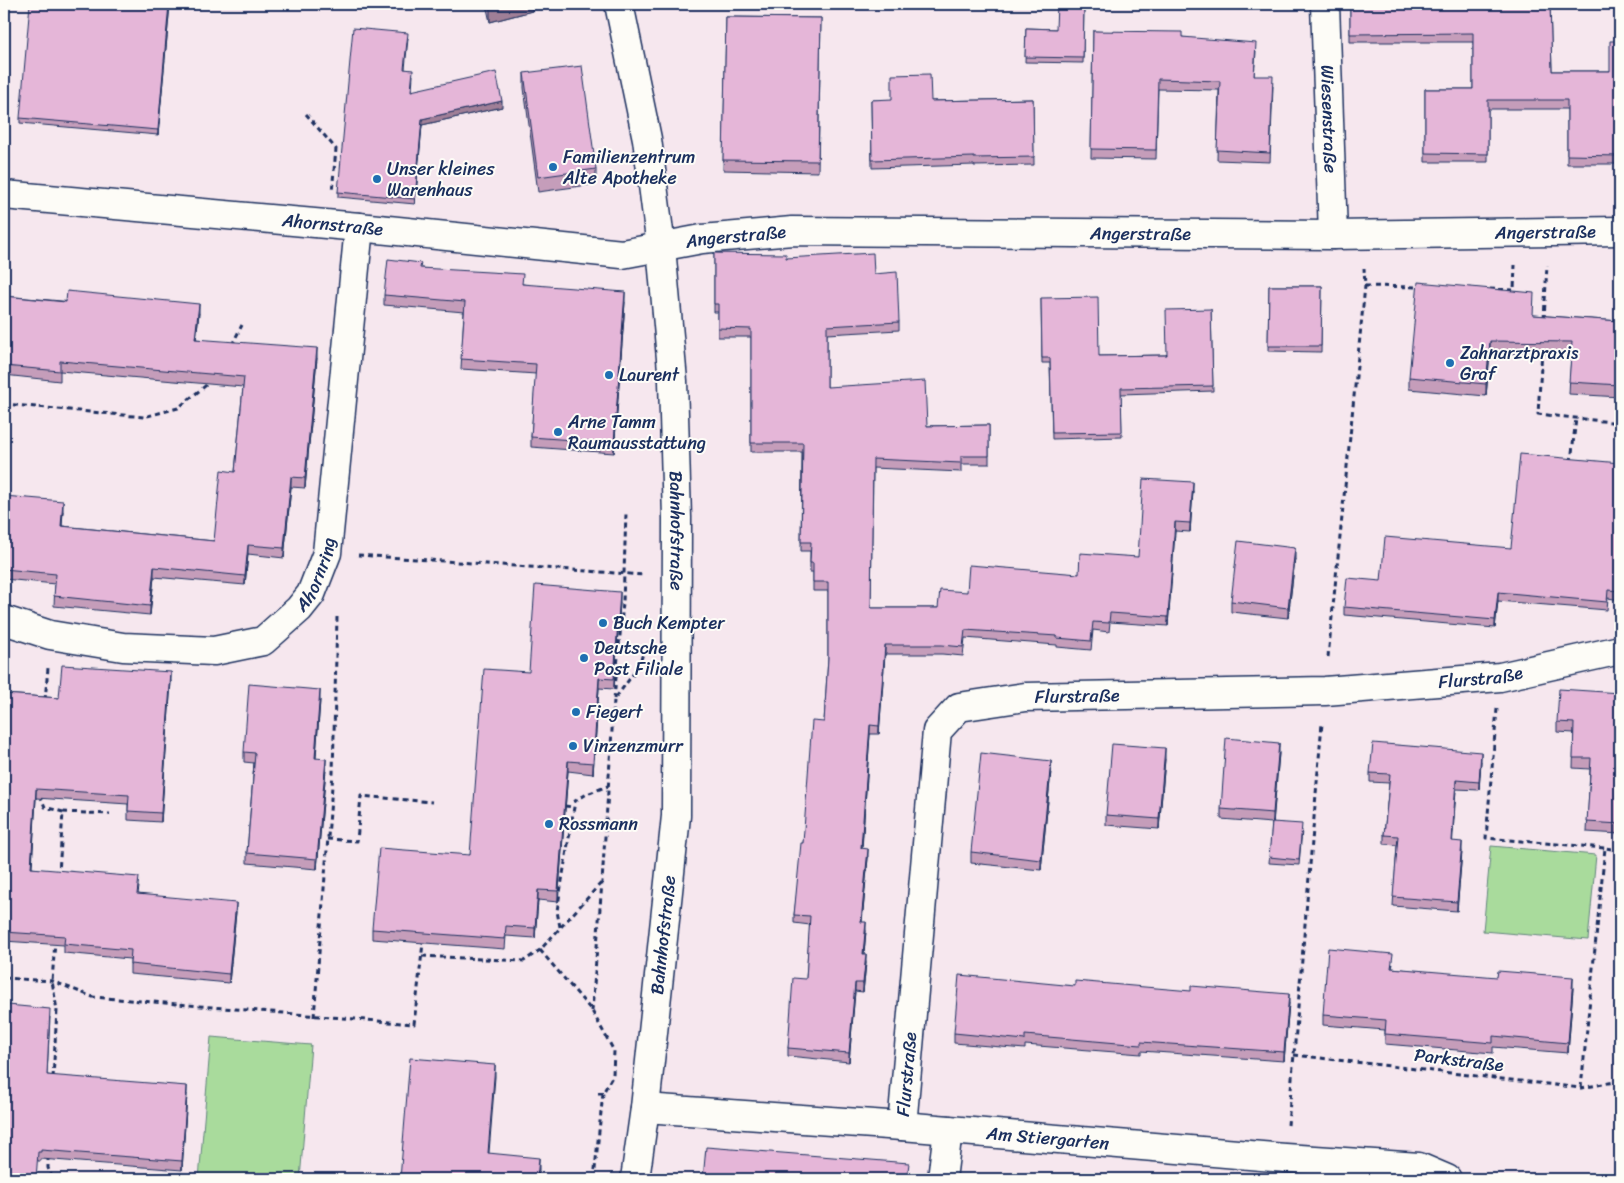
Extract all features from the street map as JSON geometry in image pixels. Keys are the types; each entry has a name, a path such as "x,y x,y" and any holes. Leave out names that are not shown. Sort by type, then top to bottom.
{"street":[{"name":"Bahnhofstraße","path":"619,4 647,139 661,247 673,380 678,577 676,816 645,1108 635,1179"},
{"name":"Wiesenstraße","path":"1325,4 1333,235"},
{"name":"Ahornstraße","path":"4,195 359,227 622,254 661,247"},
{"name":"Ahornring","path":"4,620 50,636 123,647 214,651 263,641 299,610 311,594 328,553 359,227"},
{"name":"Angerstraße","path":"661,247 702,240 792,231 1333,235 1620,231"},
{"name":"Flurstraße","path":"902,1126 937,731 959,707 1025,697 1325,691 1500,677 1620,650"},
{"name":"Am Stiergarten","path":"645,1108 948,1130 1282,1168 1419,1167 1447,1179"},
{"path":"942,1179 948,1130"}],"path":[{"path":"306,114 336,149 328,225"},
{"path":"1543,328 1550,232"},
{"path":"1514,300 1516,233"},
{"path":"1365,286 1422,287"},
{"path":"1487,289 1514,290"},
{"path":"228,352 242,325"},
{"path":"1542,347 1538,414 1620,423"},
{"path":"4,404 144,417 178,408 213,380"},
{"path":"1571,464 1576,418"},
{"path":"592,1012 624,573 626,513"},
{"path":"328,553 678,577"},
{"path":"314,1017 333,773 337,617"},
{"path":"45,704 50,636"},
{"path":"614,700 637,669 643,645"},
{"path":"1500,677 1486,838 1620,850"},
{"path":"561,928 557,911 564,877 573,807 575,802 587,794 608,786"},
{"path":"38,791 45,807 63,812 110,814"},
{"path":"327,839 357,841 361,796 432,802"},
{"path":"565,806 573,807"},
{"path":"59,878 63,812"},
{"path":"1581,1088 1605,848"},
{"path":"422,956 524,961 540,950 602,882"},
{"path":"53,1079 57,1010 52,982 55,934"},
{"path":"4,978 52,982 93,997 414,1024 424,943"},
{"path":"540,950 592,1012 614,1051 612,1075 603,1093 594,1179"},
{"name":"Parkstraße","path":"1294,1055 1581,1088 1620,1081"},
{"path":"598,1093 603,1093"},
{"path":"49,1149 48,1168 54,1179"}],"green space":[{"path":"1491,846 1596,855 1588,940 1483,931"},
{"path":"211,1037 311,1045 300,1179 199,1179"}],"building":[{"path":"30,4 169,4 158,130 20,118"},
{"path":"489,4 506,4 490,8"},
{"path":"1057,4 1084,4 1083,58 1025,57 1026,28 1056,29"},
{"path":"1350,4 1550,4 1552,71 1610,71 1610,41 1620,41 1620,156 1567,155 1567,100 1488,100 1488,154 1425,153 1425,89 1473,89 1473,33 1350,34"},
{"path":"726,17 821,18 818,161 723,160"},
{"path":"353,28 408,33 404,69 413,70 411,91 496,72 502,101 422,119 415,199 338,192"},
{"path":"1093,31 1182,32 1182,37 1256,43 1254,76 1273,76 1270,153 1217,150 1220,81 1158,79 1156,150 1091,149"},
{"path":"582,66 596,169 538,177 524,73"},
{"path":"930,74 931,101 1033,99 1034,157 872,160 871,100 892,99 892,75"},
{"path":"714,253 786,254 786,258 873,253 874,274 897,272 899,322 827,326 827,387 925,381 927,426 989,425 989,456 961,456 961,463 873,459 871,608 938,608 940,590 967,592 969,565 1079,574 1080,553 1138,557 1143,479 1193,482 1190,523 1175,522 1168,617 1110,613 1109,623 1093,622 1091,641 1057,638 1057,636 965,630 963,647 885,645 879,726 870,725 861,848 868,849 861,922 866,922 863,954 866,954 863,983 855,983 849,1053 788,1048 793,978 806,979 810,916 794,915 801,843 803,843 812,721 824,722 828,658 828,582 813,582 813,563 810,563 811,542 801,542 803,443 751,443 751,329 718,328 718,304 714,304"},
{"path":"388,259 421,263 420,268 523,274 522,284 625,292 614,443 531,437 536,364 461,359 465,302 384,295"},
{"path":"1418,282 1534,293 1533,315 1620,321 1620,385 1569,382 1572,342 1490,341 1486,384 1409,377"},
{"path":"1269,286 1322,286 1321,346 1268,346"},
{"path":"67,291 199,304 195,339 317,348 305,478 291,477 284,548 248,545 245,576 154,567 150,606 54,596 56,574 4,569 4,496 63,501 61,526 214,541 221,470 235,472 244,377 60,361 60,371 4,366 4,296 66,302"},
{"path":"1098,297 1099,356 1167,355 1166,310 1211,309 1213,386 1121,388 1122,432 1052,433 1050,358 1042,358 1041,298"},
{"path":"1520,454 1620,463 1616,513 1620,513 1620,591 1608,590 1607,602 1498,592 1495,620 1344,607 1347,578 1381,581 1385,537 1511,548"},
{"path":"1238,541 1295,548 1288,608 1231,601"},
{"path":"535,585 620,592 614,679 599,678 593,763 568,761 558,891 538,890 535,928 506,926 505,939 372,929 379,848 470,855 484,669 529,672"},
{"path":"62,665 171,672 161,813 128,811 129,795 36,789 31,868 139,877 137,894 236,903 229,974 130,964 131,950 64,944 65,936 4,932 4,694 59,698"},
{"path":"249,684 320,690 315,758 326,759 317,859 247,853 255,753 244,752"},
{"path":"1559,689 1620,693 1620,824 1587,822 1591,758 1573,758 1574,723 1557,722"},
{"path":"1226,738 1279,743 1273,813 1221,809"},
{"path":"1373,743 1481,752 1479,782 1456,780 1452,841 1462,842 1457,902 1393,897 1398,836 1384,835 1390,774 1370,773"},
{"path":"1112,744 1165,748 1159,819 1106,815"},
{"path":"981,753 1051,761 1041,860 971,852"},
{"path":"1272,822 1302,824 1299,860 1269,857"},
{"path":"1620,917 1620,963 1616,962"},
{"path":"1328,948 1393,954 1391,968 1497,977 1498,971 1573,977 1568,1043 1493,1036 1493,1043 1385,1034 1386,1020 1323,1015"},
{"path":"959,975 1075,986 1075,981 1191,991 1191,986 1289,994 1284,1052 1141,1042 1141,1045 1025,1035 1025,1040 954,1033"},
{"path":"8,1005 50,1009 47,1075 187,1086 182,1161 41,1150 41,1152 38,1152 36,1179 4,1179 4,1045"},
{"path":"410,1058 495,1065 488,1153 539,1158 537,1179 400,1179"},
{"path":"706,1147 909,1163 907,1179 703,1179"}],"place":[{"name":"Familienzentrum Alte Apotheke","path":"553,167"},
{"name":"Unser kleines Warenhaus","path":"377,179"},
{"name":"Zahnarztpraxis Graf","path":"1450,363"},
{"name":"Laurent","path":"609,375"},
{"name":"Arne Tamm Raumausstattung","path":"558,432"},
{"name":"Buch Kempter","path":"603,623"},
{"name":"Deutsche Post Filiale","path":"584,658"},
{"name":"Fiegert","path":"576,712"},
{"name":"Vinzenzmurr","path":"573,746"},
{"name":"Rossmann","path":"549,824"}]}
